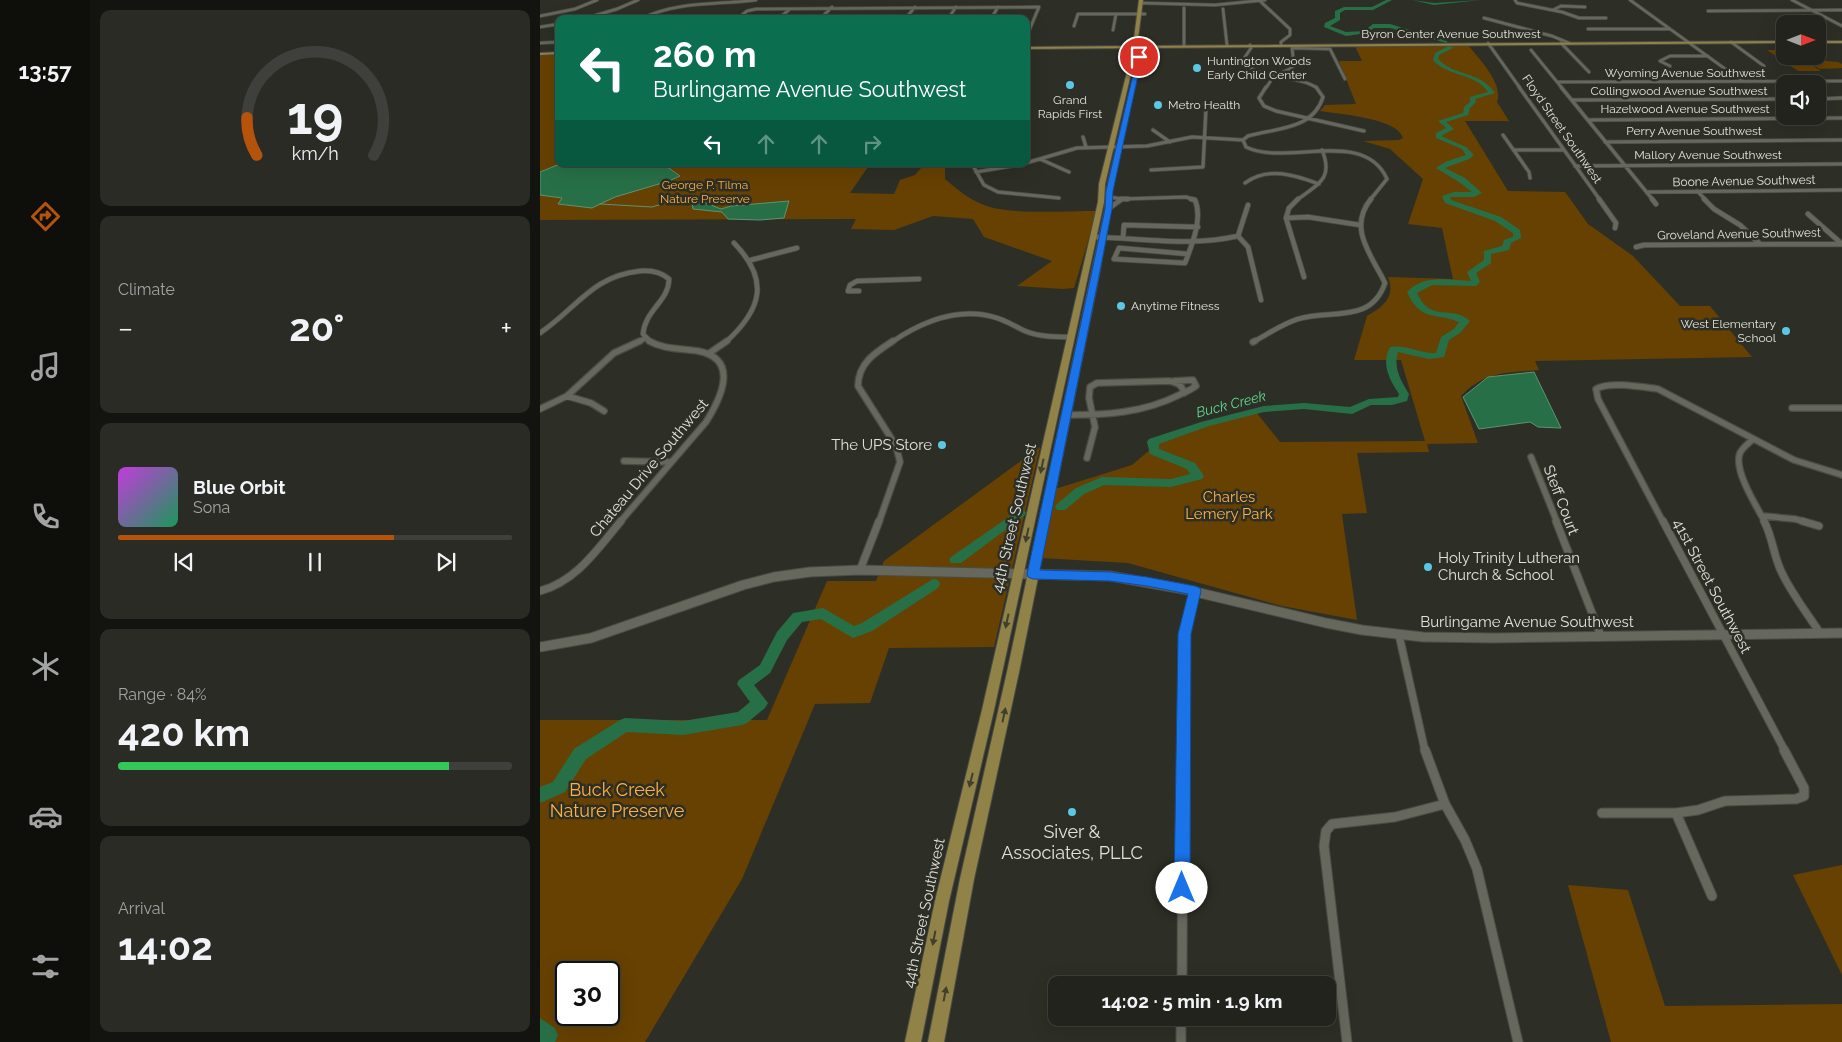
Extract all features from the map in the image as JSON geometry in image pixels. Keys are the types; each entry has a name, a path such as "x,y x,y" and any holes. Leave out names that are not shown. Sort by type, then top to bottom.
{"main road":[{"name":"44th Street Southwest","path":"936,1042 966,887 1062,436 1136,70 1140,45 1139,14 1141,2"},
{"path":"1144,27 1147,2"},
{"name":"Byron Center Avenue Southwest","path":"1030,47 1776,42"},
{"path":"1826,42 1842,42"},
{"name":"44th Street Southwest","path":"913,1042 942,901 988,710 1072,334 1111,146 1120,109 1140,45"},
{"path":"540,53 555,52"},
{"path":"1120,109 1127,112"},
{"path":"1084,275 1095,276"},
{"path":"1072,334 1076,339 1081,340"},
{"path":"1048,440 1062,436"},
{"path":"1048,440 1059,447"}],"street":[{"path":"540,16 562,12 597,0"},
{"path":"597,15 638,0"},
{"path":"650,15 675,8 756,0"},
{"path":"1141,2 1215,5 1265,0"},
{"path":"1515,0 1517,3 1553,10 1579,18 1606,18"},
{"path":"1630,0 1728,71"},
{"path":"1792,0 1842,26"},
{"path":"1260,1 1290,29 1290,35 1281,42 1281,45"},
{"path":"1553,10 1565,5 1585,7"},
{"path":"908,15 915,7"},
{"path":"951,15 956,7"},
{"path":"993,15 998,7"},
{"path":"743,15 750,10 1039,7 1030,27"},
{"path":"551,8 562,12"},
{"path":"824,15 832,8"},
{"path":"1184,8 1184,45"},
{"path":"783,15 790,9"},
{"path":"1223,9 1227,45"},
{"path":"1708,11 1842,10"},
{"path":"1074,26 1078,14 1145,14"},
{"path":"1113,30 1116,14"},
{"path":"1484,18 1552,36 1569,43"},
{"path":"1834,22 1842,22"},
{"path":"540,27 555,25"},
{"path":"1588,29 1670,29"},
{"path":"540,43 555,42"},
{"path":"1731,42 1764,66"},
{"name":"Floyd Street Southwest","path":"1488,43 1616,223 1615,228"},
{"path":"1561,43 1589,72"},
{"path":"1030,162 1064,150 1086,147 1147,146 1184,138 1205,137 1243,140 1254,133 1288,127 1308,118 1316,112 1322,102 1321,91 1311,84 1300,80 1274,76 1250,68 1245,64 1244,58 1250,50 1250,45"},
{"path":"1345,79 1330,49 1294,48 1291,49 1294,64 1292,68 1274,76 1259,96 1260,102 1276,111 1364,130"},
{"path":"1531,50 1656,204"},
{"path":"1670,66 1660,61 1670,56 1708,56"},
{"path":"1733,74 1743,81"},
{"name":"Wyoming Avenue Southwest","path":"1558,82 1842,80"},
{"path":"1826,98 1842,98"},
{"name":"Collingwood Avenue Southwest","path":"1572,100 1776,99"},
{"path":"1151,170 1203,167 1206,108 1204,104"},
{"name":"Hazelwood Avenue Southwest","path":"1588,120 1842,118"},
{"path":"1153,130 1170,142"},
{"path":"1503,135 1529,172 1530,178"},
{"path":"1083,137 1086,147"},
{"path":"1243,140 1244,145 1249,149 1266,154 1322,150 1364,157 1379,165 1386,174 1387,179 1365,208 1360,225 1364,246 1385,283 1380,298 1368,307 1356,311 1298,319 1253,342"},
{"name":"Perry Avenue Southwest","path":"1606,142 1842,140"},
{"path":"1304,277 1286,218 1286,212 1295,202 1319,184 1328,171 1328,163 1322,150"},
{"path":"1515,150 1563,150"},
{"path":"1040,159 1069,172"},
{"name":"Mallory Avenue Southwest","path":"1575,166 1842,164"},
{"path":"974,167 984,185 998,192 1059,198"},
{"path":"976,172 1003,167"},
{"path":"1245,183 1254,176 1274,173 1301,177 1319,184"},
{"name":"Boone Avenue Southwest","path":"1647,192 1842,190"},
{"path":"1696,191 1714,209 1740,224 1760,244"},
{"path":"1109,197 1122,199 1192,198 1200,211 1198,227 1185,263 1114,259 1119,248 1188,254"},
{"path":"1108,209 1122,199"},
{"path":"1238,236 1248,205"},
{"path":"1808,214 1842,244"},
{"path":"1286,218 1316,218 1360,225"},
{"path":"1123,238 1124,225 1198,227"},
{"path":"1093,237 1191,243 1220,241 1238,236"},
{"path":"1238,236 1248,247 1260,300"},
{"path":"540,333 554,324 595,284 620,274 648,271 663,273 670,282 666,292 644,319 643,334 646,338 666,348 708,354 738,332 753,310 758,283 751,260 734,243"},
{"name":"Groveland Avenue Southwest","path":"1636,247 1842,244"},
{"path":"751,260 797,248"},
{"path":"859,290 848,291 850,285 857,281 919,279"},
{"path":"860,570 891,492 900,462 896,446 858,386 857,377 862,366 872,355 914,327 937,317 979,314 997,318 1042,336 1072,334"},
{"path":"540,410 567,396 614,353 646,338"},
{"name":"Chateau Drive Southwest","path":"540,591 568,580 583,566 706,422 719,404 725,373 716,360 708,354"},
{"path":"1066,415 1119,415 1171,401 1195,388 1195,382 1188,379 1172,382"},
{"path":"1088,458 1095,427 1088,394 1090,387 1097,383 1172,382 1178,383 1183,388 1184,393"},
{"name":"41st Street Southwest","path":"1676,812 1698,810 1725,801 1796,799 1804,796 1804,788 1598,399 1596,389 1601,386 1633,386 1658,389 1754,439"},
{"path":"567,396 591,403 604,411"},
{"path":"1792,408 1842,408"},
{"path":"1820,633 1782,574 1772,550 1772,537 1741,474 1738,462 1740,452 1754,439 1794,460 1829,473 1842,475"},
{"name":"Steff Court","path":"1531,457 1601,636"},
{"path":"624,461 671,462"},
{"path":"1763,516 1795,519 1820,526"},
{"name":"Burlingame Avenue Southwest","path":"540,647 591,638 707,596 774,577 810,572 860,570 1110,576 1147,581 1195,591 1293,617 1399,635 1449,638 1820,633 1840,635"},
{"path":"1182,976 1184,634 1195,591"},
{"path":"1399,635 1427,760 1445,804 1465,840 1477,869 1518,1042"},
{"path":"1347,1042 1324,846 1326,831 1332,824 1394,817 1445,804"},
{"path":"1602,813 1676,812 1712,896"},
{"path":"1181,1026 1181,1042"}],"green space":[{"name":"Charles Lemery Park","path":"1468,45 1484,64 1494,80 1497,87 1497,102 1509,121 1465,121 1508,191 1565,192 1588,224 1633,256 1680,306 1710,306 1752,357 1535,361 1539,370 1507,373 1488,378 1470,388 1461,396 1478,443 1427,444 1429,452 1357,453 1367,513 1342,514 1357,620 1282,606 1128,563 1041,558 1055,489 1132,465 1158,443 1182,433 1256,412 1280,442 1425,441 1401,360 1354,360 1367,316 1383,305 1389,296 1390,284 1388,277 1453,279 1442,228 1408,224 1423,179 1390,149 1363,141 1399,140 1403,138 1399,131 1379,121 1320,111 1325,105 1356,104 1339,61 1362,61 1355,46"},
{"path":"1767,50 1776,50 1776,56"},
{"name":"George P. Tilma Nature Preserve","path":"540,55 555,55 555,167 868,167 850,193 894,194 900,180 915,175 921,168 945,167 945,179 968,197 984,205 1023,211 1097,211 1074,288 1063,289 1017,286 1052,261 984,237 973,219 933,216 894,230 851,229 856,219 540,220"},
{"path":"1826,61 1842,64 1842,68 1820,69 1813,65 1826,65"},
{"path":"1789,65 1812,65 1821,71 1798,71"},
{"name":"Buck Creek Nature Preserve","path":"1040,447 994,647 889,648 870,703 815,704 742,879 645,1042 540,1042 540,720 767,720 827,581 876,581 884,561"},
{"path":"1842,865 1842,975 1793,875"},
{"path":"1568,885 1628,890 1665,1006 1842,1004 1842,1042 1611,1042"}],"shaded area":[{"path":"555,166 667,167 680,176 615,197 592,208 558,204 562,198 540,195 540,172"},
{"path":"701,201 721,209 731,206 789,201 784,218 760,220 728,219 722,212 693,209 692,202"},
{"path":"1534,372 1561,428 1538,427 1530,422 1479,429 1463,397 1488,377"}],"waterway":[{"name":"Buck Creek","path":"1390,0 1373,9 1344,8 1337,12 1338,19 1327,24 1327,27 1346,34 1365,32 1373,26 1390,26 1445,42"},
{"name":"Buck Creek","path":"1414,0 1434,4 1479,0"},
{"name":"Buck Creek","path":"1061,507 1080,491 1102,481 1171,483 1198,476 1191,466 1154,451 1153,442 1205,424 1264,409 1304,406 1352,411 1369,402 1392,402 1403,399 1404,394 1391,367 1394,349 1429,356 1440,355 1444,339 1457,331 1465,321 1428,312 1417,302 1412,292 1418,287 1432,282 1473,284 1476,282 1471,272 1488,261 1487,253 1506,248 1507,242 1517,238 1517,232 1498,219 1448,201 1446,196 1478,193 1462,180 1440,168 1470,155 1464,148 1438,137 1438,134 1451,129 1441,121 1466,114 1467,107 1473,102 1472,98 1492,93 1487,86 1473,77 1456,73 1441,66 1435,59 1437,54 1450,48 1448,45"},
{"path":"600,204 652,207 675,200 692,202"},
{"name":"Buck Creek","path":"956,560 1020,513"},
{"name":"Buck Creek","path":"540,795 559,787 580,754 625,725 683,728 742,718 760,703 744,684 765,669 782,636 798,617 823,613 853,632 867,627 933,584"},
{"name":"Buck Creek","path":"540,1028 548,1035 541,1042"}],"place":[{"name":"Huntington Woods Early Child Center","path":"1197,68"},
{"name":"Grand Rapids First","path":"1070,85"},
{"name":"Metro Health","path":"1158,105"},
{"name":"Anytime Fitness","path":"1121,306"},
{"name":"West Elementary School","path":"1786,331"},
{"name":"The UPS Store","path":"942,445"},
{"name":"Holy Trinity Lutheran Church & School","path":"1428,567"},
{"name":"Siver & Associates, PLLC","path":"1072,812"}],"route":[{"path":"1139,57 1109,191 1108,209 1095,276 1033,574 1110,576 1147,581 1195,591 1184,634 1182,888"}]}
